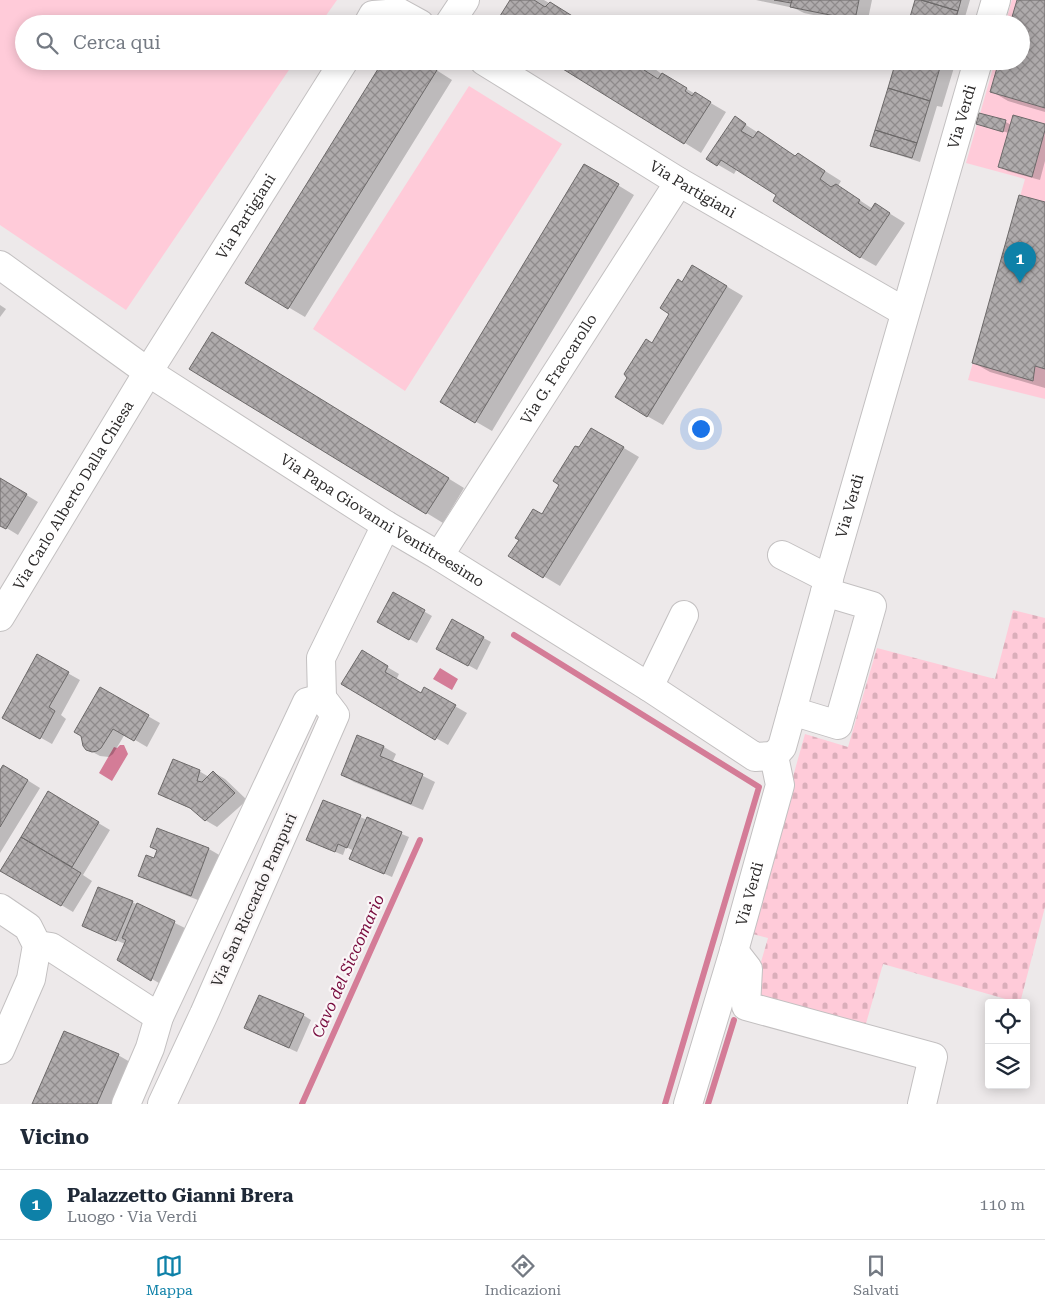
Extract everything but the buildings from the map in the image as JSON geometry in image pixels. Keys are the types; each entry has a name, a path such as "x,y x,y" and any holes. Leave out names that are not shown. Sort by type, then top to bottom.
{"street":[{"path":"455,15 465,0"},
{"path":"992,15 996,0"},
{"path":"373,15 400,13 404,15"},
{"name":"Via Partigiani","path":"148,372 338,70"},
{"name":"Via Partigiani","path":"499,70 679,182 905,312"},
{"name":"Via Verdi","path":"688,1104 734,950 780,785 774,756 782,747 975,70"},
{"name":"Via G. Fraccarollo","path":"439,556 679,182"},
{"name":"Via Papa Giovanni Ventitreesimo","path":"0,265 148,372 386,526 439,556 649,687 755,757 774,756"},
{"name":"Via Carlo Alberto Dalla Chiesa","path":"0,617 148,372"},
{"name":"Via San Riccardo Pampuri","path":"162,1104 204,1014 334,715 322,698 321,658 386,526"},
{"path":"782,556 827,585 872,606 838,725 792,711"},
{"path":"649,687 684,615"},
{"path":"126,1104 150,1048 163,1009 307,702 322,698"},
{"path":"0,908 28,927 37,945 31,979 0,1050"},
{"path":"37,945 51,947 163,1009 204,1014"},
{"path":"734,950 748,969 746,1006 933,1057 922,1104"},
{"path":"150,1048 181,1061"}],"green space":[{"path":"0,0 337,0 326,15 15,15 15,70 289,70 126,310 0,225"},
{"path":"1012,0 1045,0 1045,399 968,380 1025,179 966,163 992,70 1030,70 1030,15 1008,15"},
{"path":"469,86 562,144 405,391 313,329"},
{"path":"1013,610 1045,618 1045,907 1021,999 1006,999 883,964 865,1027 751,996 768,938 749,933 805,734 848,747 877,648 995,679"}],"shaded area":[{"path":"440,668 458,679 452,690 433,679"},
{"path":"120,745 124,745 128,754 112,781 99,773 114,747 117,748"}],"waterway":[{"path":"514,635 759,787 665,1104"},
{"name":"Cavo del Siccomario","path":"302,1104 420,840"},
{"path":"708,1104 734,1020"}],"place":[{"name":"Palazzetto Gianni Brera","path":"1020,283"}]}
